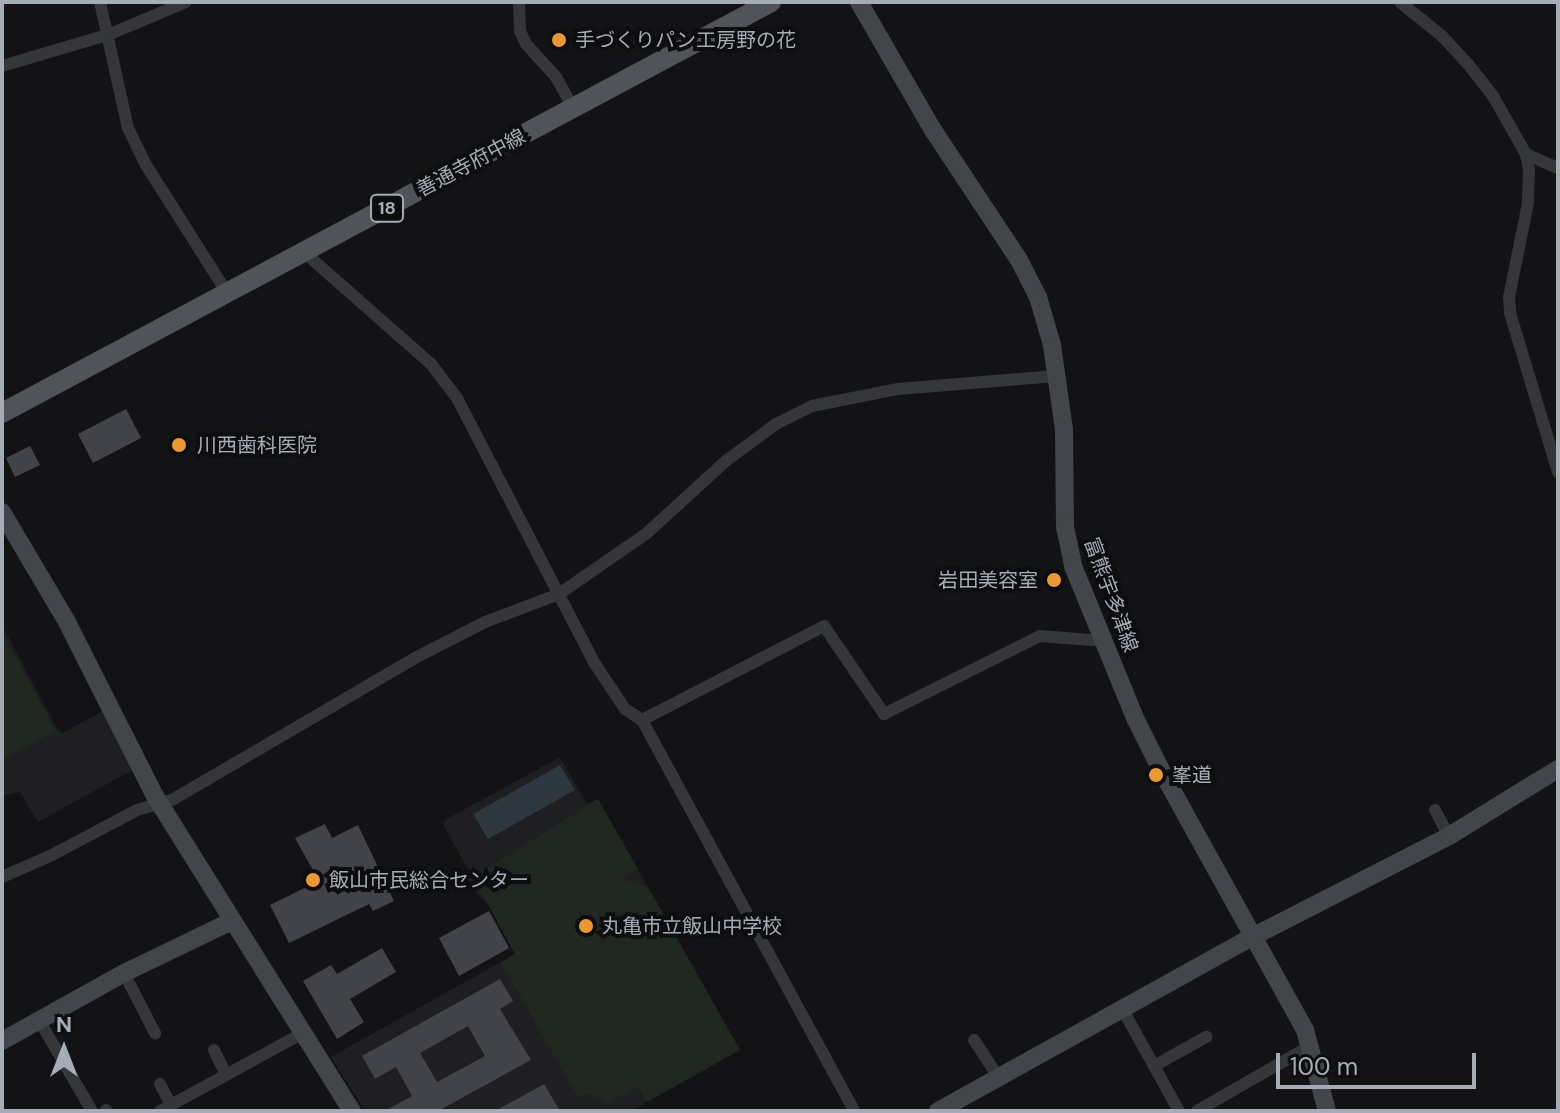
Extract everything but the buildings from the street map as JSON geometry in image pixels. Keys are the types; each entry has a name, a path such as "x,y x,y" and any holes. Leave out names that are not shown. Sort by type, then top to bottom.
{"main road":[{"name":"善通寺府中線","path":"2,413 771,2"}],"street":[{"path":"100,2 110,34 128,128 146,165 228,294"},
{"path":"2,66 110,34 186,2"},
{"path":"519,2 520,31 526,44 556,77 573,108"},
{"name":"富熊宇多津線","path":"859,2 933,130 1019,260 1038,297 1052,345 1064,429 1063,498 1068,545 1104,641 1162,772 1290,1002 1310,1046 1327,1111"},
{"path":"1400,2 1442,36 1468,64 1493,96 1526,154 1528,203 1509,297 1510,313 1558,472"},
{"path":"1526,154 1558,168"},
{"path":"305,253 431,364 448,387 595,664 625,709 642,720 854,1111"},
{"path":"2,877 52,855 137,810 160,804 231,768 415,658 485,622 559,594 647,533 727,460 776,424 812,406 898,389 1056,376"},
{"path":"2,512 8,534 67,622 160,804 352,1111"},
{"path":"642,720 824,626 884,714 1040,636 1104,641"},
{"path":"938,1111 1252,937 1449,836 1558,769"},
{"path":"1435,810 1449,836"},
{"path":"2,1041 124,973 232,921"},
{"path":"124,973 155,1033"},
{"path":"1123,1010 1179,1111"},
{"path":"39,1020 92,1111"},
{"path":"160,1084 166,1108 303,1033"},
{"path":"1154,1066 1206,1037"},
{"path":"974,1040 999,1078"},
{"path":"1197,1111 1310,1046"},
{"path":"214,1050 226,1075"}],"shaded area":[{"path":"2,625 57,729 63,733 104,710 133,767 131,771 38,822 20,792 2,796"},
{"path":"2,633 56,731 2,760"},
{"name":"丸亀市立飯山中学校","path":"560,757 587,804 598,799 740,1050 631,1111 365,1111 331,1057 515,954 492,908 465,881 472,876 443,825 445,820"},
{"path":"560,765 575,790 488,839 473,814"},
{"path":"598,799 638,869 621,879 648,887 740,1050 647,1102 639,1087 608,1103 587,1093 578,1098 501,962 515,954 473,877"}],"place":[{"name":"手づくりパン工房野の花","path":"559,40"},
{"name":"川西歯科医院","path":"179,445"},
{"name":"岩田美容室","path":"1054,580"},
{"name":"峯道","path":"1156,775"},
{"name":"飯山市民総合センター","path":"313,880"},
{"name":"丸亀市立飯山中学校","path":"586,926"}]}
